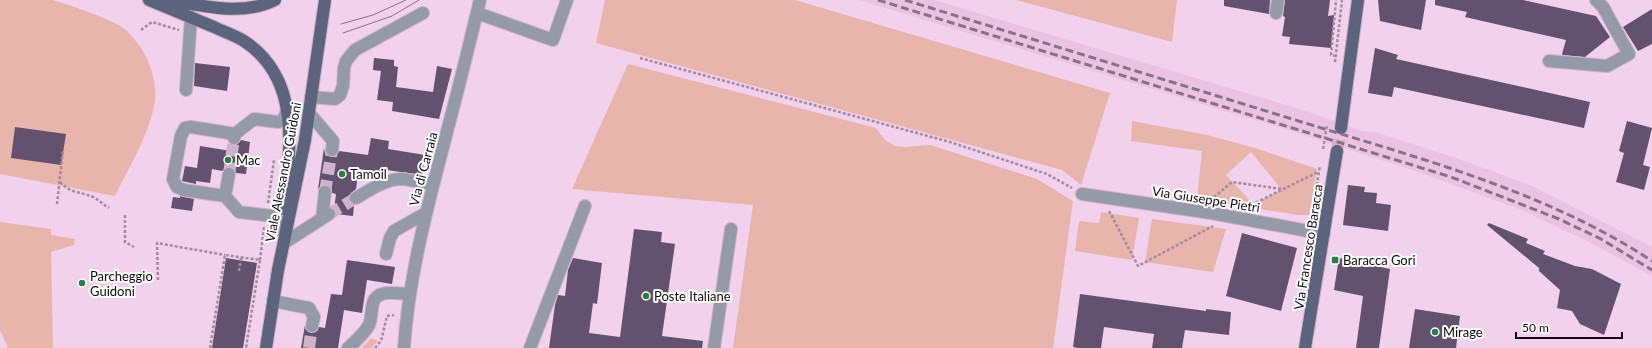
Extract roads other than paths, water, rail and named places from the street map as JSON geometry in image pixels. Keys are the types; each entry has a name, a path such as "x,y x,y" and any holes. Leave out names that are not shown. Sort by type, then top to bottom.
{"main road":[{"path":"149,0 233,35 257,50 268,62 275,74 287,106 290,122 290,154 283,237 266,348"},
{"path":"172,0 233,9 253,7 275,0"},
{"name":"Viale Alessandro Guidoni","path":"283,237 300,168 325,0"},
{"path":"1341,128 1358,0"},
{"name":"Via Francesco Baracca","path":"1305,348 1337,151"}],"street":[{"name":"Via di Carraia","path":"404,348 410,294 426,213 480,0"},
{"path":"477,13 553,40 567,0"},
{"path":"1276,13 1278,0"},
{"path":"1549,61 1607,66 1629,54 1602,7 1596,0"},
{"path":"311,97 335,99 340,95 346,61 355,50 423,13"},
{"path":"186,90 191,17"},
{"path":"287,106 286,114 282,121 278,122 254,119 234,136 192,126 185,128 181,136 173,179 177,186 184,190 225,196 239,212 266,215 276,218 279,221 283,237 325,216 325,192"},
{"path":"309,113 333,141 332,150"},
{"path":"225,196 228,174"},
{"path":"356,198 392,180 401,179 433,184"},
{"name":"Via Giuseppe Pietri","path":"1082,194 1212,213 1324,234"},
{"path":"530,348 585,206"},
{"path":"386,254 390,238 394,231 426,213"},
{"path":"714,348 731,229"},
{"path":"348,348 360,338 369,324 373,301 376,297 389,293 410,294"},
{"path":"273,301 309,308 314,317 312,326"}],"tunnel":[{"path":"1337,151 1341,128"},
{"path":"229,174 234,138"},
{"path":"325,192 332,150"},
{"path":"329,214 356,198"},
{"path":"309,348 312,326"}],"tram line":[{"path":"341,24 373,15 406,0"},
{"path":"343,33 392,16 419,0"}],"railway":[{"path":"878,0 1451,177 1559,219 1601,239 1652,270"},
{"path":"905,0 1394,150 1484,180 1571,216 1612,237 1652,261"}],"place":[{"name":"Mac","path":"228,160"},
{"name":"Tamoil","path":"342,174"},
{"name":"Baracca Gori","path":"1335,260"},
{"name":"Parcheggio Guidoni","path":"82,283"},
{"name":"Poste Italiane","path":"646,296"},
{"name":"Mirage","path":"1435,332"}]}
